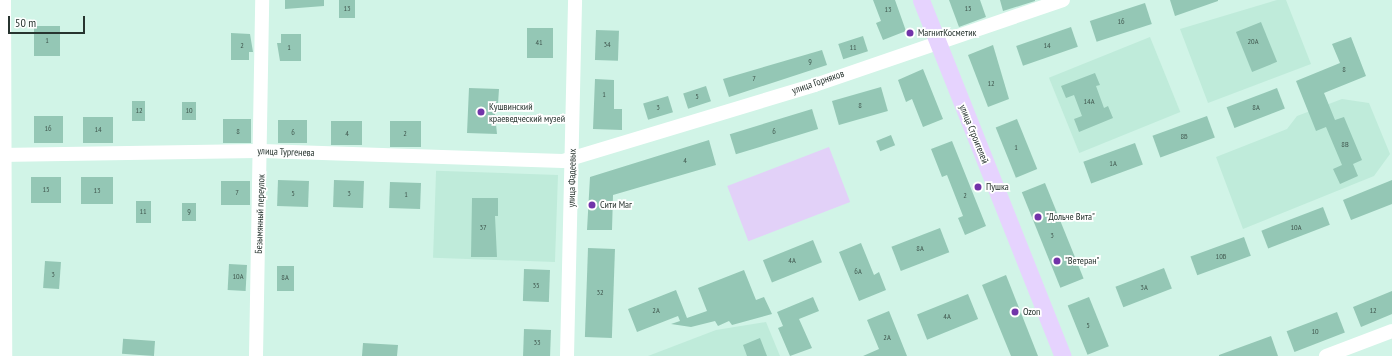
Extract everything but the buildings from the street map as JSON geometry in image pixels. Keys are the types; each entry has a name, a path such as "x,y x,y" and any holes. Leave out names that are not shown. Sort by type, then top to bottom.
{"main road":[{"name":"улица Строителей","path":"921,0 936,41 1063,356"}],"street":[{"path":"4,0 3,155 5,356"},
{"name":"Безымянный переулок","path":"256,356 262,151 262,0"},
{"name":"улица Фадеевых","path":"567,356 575,0"},
{"name":"улица Горняков","path":"572,159 815,85 936,41 1063,0"},
{"name":"улица Тургенева","path":"3,155 262,151 572,159"},
{"path":"1326,356 1392,331"}],"shaded area":[{"path":"1277,0 1286,0 1311,64 1208,103 1180,29"},
{"path":"1150,37 1180,112 1079,153 1049,78"},
{"path":"1342,99 1369,103 1390,154 1374,176 1243,229 1216,157 1287,129 1297,116"},
{"path":"829,147 850,202 748,241 727,186"},
{"path":"436,171 558,175 555,262 433,258"},
{"path":"766,322 780,356 648,356 716,330"}],"place":[{"name":"МагнитКосметик","path":"910,33"},
{"name":"Кушвинский краеведческий музей","path":"481,112"},
{"name":"Пушка","path":"978,187"},
{"name":"Сити Маг","path":"592,205"},
{"name":"\"Дольче Вита\"","path":"1038,217"},
{"name":"\"Ветеран\"","path":"1057,261"},
{"name":"Ozon","path":"1015,312"}]}
